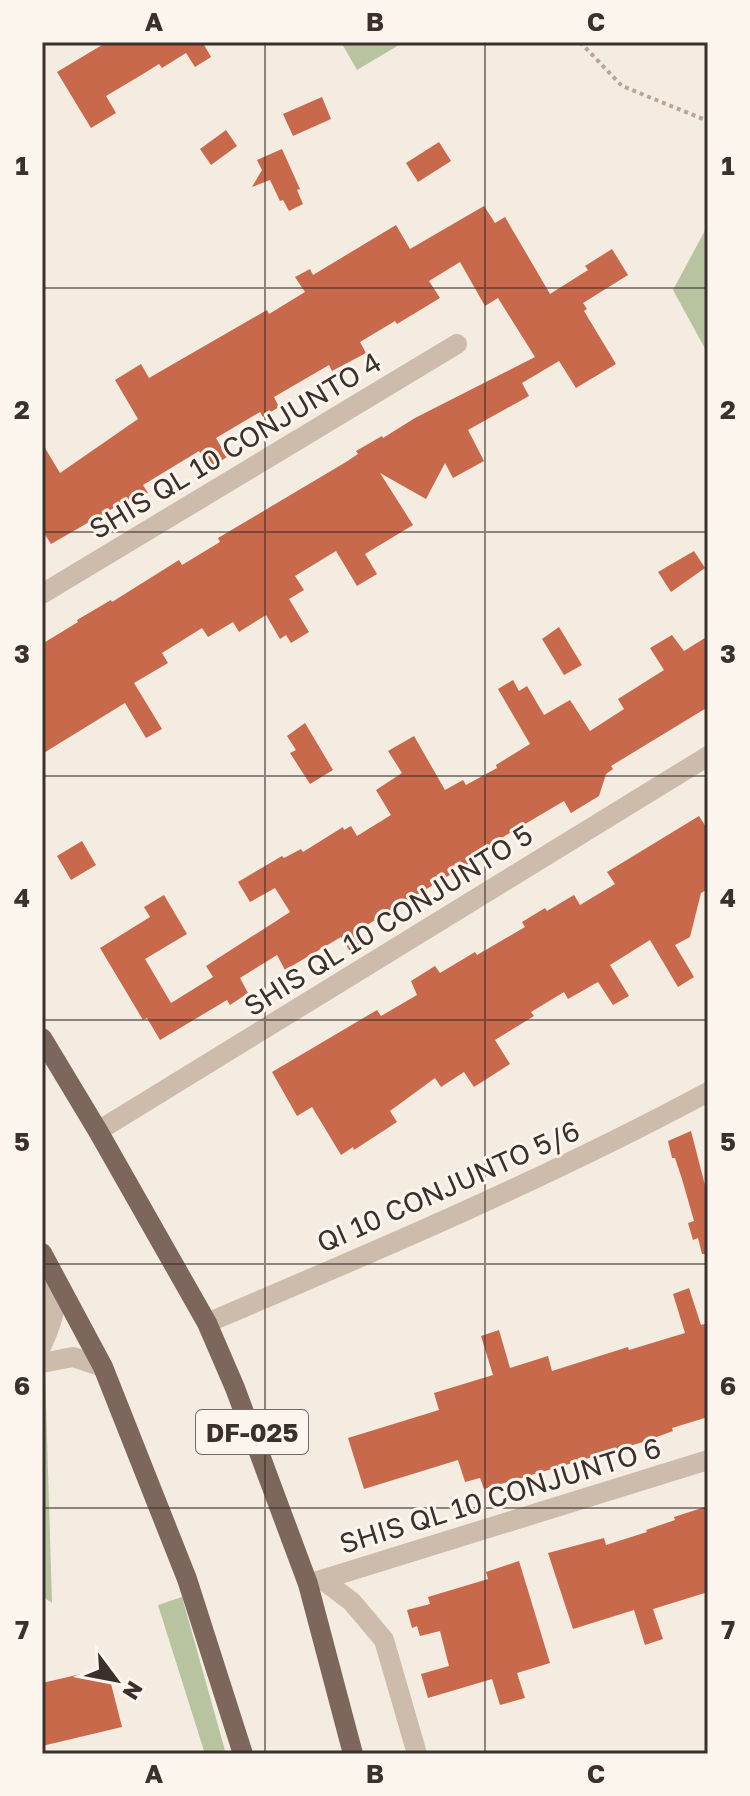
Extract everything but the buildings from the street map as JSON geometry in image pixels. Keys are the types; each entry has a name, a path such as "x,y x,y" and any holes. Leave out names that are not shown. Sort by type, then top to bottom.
{"main road":[{"name":"DF-025","path":"42,1038 207,1323 316,1582 353,1754"},
{"path":"42,1253 103,1367 187,1579 243,1754"}],"street":[{"name":"SHIS QL 10 CONJUNTO 4","path":"42,594 457,344"},
{"name":"SHIS QL 10 CONJUNTO 5","path":"98,1131 708,756"},
{"name":"QI 10 CONJUNTO 5/6","path":"207,1323 424,1230 631,1133 708,1092"},
{"path":"42,1345 58,1302 53,1271"},
{"path":"42,1363 73,1357 103,1367"},
{"name":"SHIS QL 10 CONJUNTO 6","path":"316,1582 708,1460"},
{"path":"316,1582 352,1602 384,1640 417,1754"}],"path":[{"path":"580,42 622,86 708,121"}],"green space":[{"path":"341,42 404,42 357,70"},
{"path":"708,225 708,354 673,290"},
{"path":"45,1372 52,1603 42,1596 42,1377"},
{"path":"182,1597 226,1754 205,1754 158,1605"}]}
